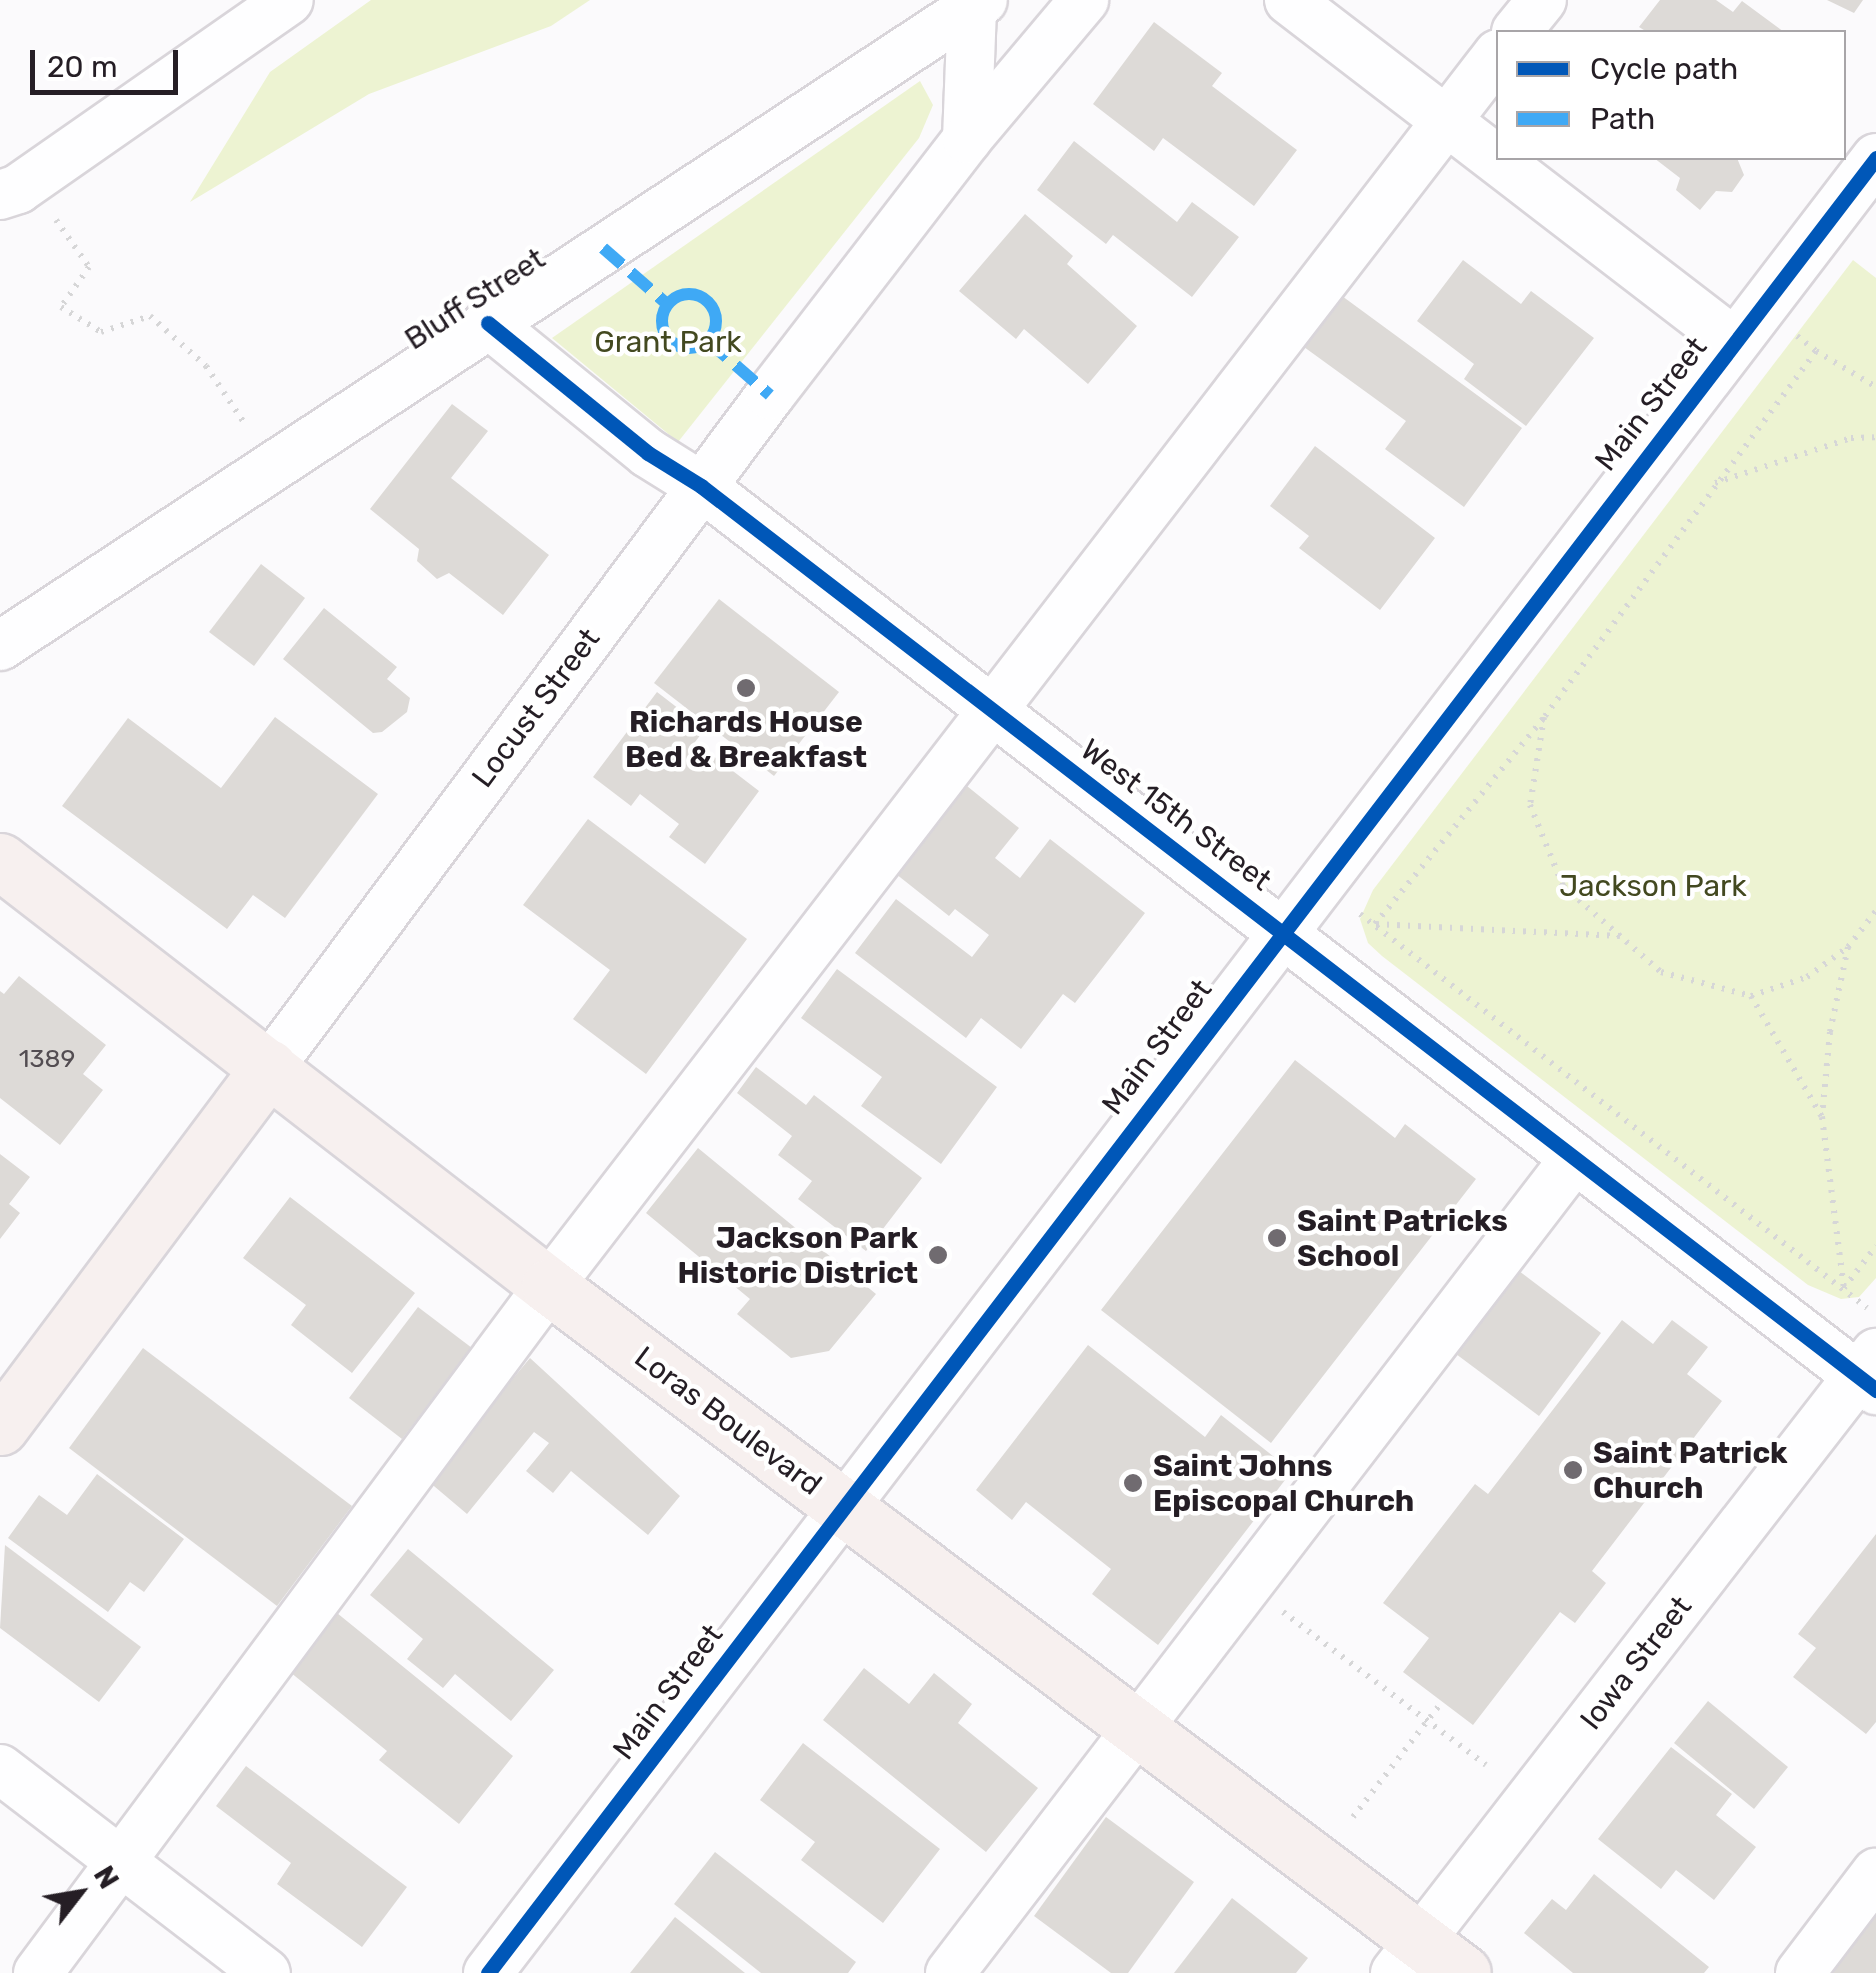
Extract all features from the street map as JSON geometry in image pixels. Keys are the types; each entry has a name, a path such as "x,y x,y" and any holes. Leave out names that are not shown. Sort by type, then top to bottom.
{"main road":[{"name":"Loras Boulevard","path":"0,861 549,1286 1138,1727 1408,1957 1463,1973"},
{"name":"Locust Street","path":"0,1427 269,1068"}],"street":[{"path":"0,195 18,189 289,0"},
{"name":"Locust Street","path":"269,1068 701,486 967,140 1084,0"},
{"path":"1289,0 1496,159"},
{"path":"1518,30 1542,0"},
{"path":"967,140 977,3"},
{"name":"Bluff Street","path":"0,646 977,3"},
{"path":"38,1973 549,1286 1496,56"},
{"name":"Main Street","path":"488,1973 1280,930 1876,158"},
{"path":"1497,160 1734,342"},
{"name":"West 15th Street","path":"488,323 648,452 701,486 1574,1158 1870,1373"},
{"path":"950,1973 1574,1158"},
{"name":"Iowa Street","path":"1408,1957 1870,1373"},
{"path":"0,1769 266,1973"},
{"path":"1800,1973 1876,1873"}],"path":[{"path":"52,215 89,268 61,307 101,332 150,316 206,366 248,428"},
{"path":"1375,924 1544,716 1816,350 1876,387"},
{"path":"1714,484 1851,438 1876,437"},
{"path":"1544,716 1530,804 1563,886 1661,972 1751,996 1807,977 1848,947 1876,911"},
{"path":"1375,924 1620,936"},
{"path":"1375,924 1876,1315"},
{"path":"1844,1288 1822,1117 1830,1032 1848,947"},
{"path":"1751,996 1822,1117"},
{"path":"1844,1288 1876,1246"},
{"path":"1248,1585 1486,1765"},
{"path":"1353,1817 1442,1702"}],"green space":[{"path":"371,0 590,0 551,26 369,94 190,202 270,72"},
{"name":"Grant Park","path":"920,81 933,105 919,138 678,442 552,338"},
{"name":"Jackson Park","path":"1853,260 1876,278 1876,1278 1859,1297 1841,1299 1808,1285 1382,956 1368,943 1360,919 1373,890"}],"building":[{"path":"1660,0 1716,0 1733,12 1742,1 1781,30 1644,30 1639,27"},
{"path":"1827,0 1863,0 1854,13"},
{"path":"1154,22 1222,73 1212,86 1297,150 1254,206 1163,138 1154,151 1093,104"},
{"path":"1074,141 1177,222 1192,202 1239,237 1192,297 1113,235 1106,244 1037,190"},
{"path":"1657,160 1738,160 1744,175 1732,192 1716,191 1700,210 1676,190 1680,178"},
{"path":"1025,214 1073,256 1067,264 1137,326 1088,384 1024,329 1016,339 959,291"},
{"path":"1463,260 1521,304 1531,291 1594,338 1526,426 1464,379 1474,364 1417,321"},
{"path":"1342,296 1522,428 1464,507 1385,449 1406,421 1304,347"},
{"path":"452,404 488,431 451,478 549,555 503,615 449,573 437,579 417,561 419,549 370,509"},
{"path":"1315,446 1435,538 1380,610 1299,548 1309,536 1270,506"},
{"path":"261,564 305,598 254,666 209,632"},
{"name":"Richards House Bed & Breakfast","path":"719,599 839,692 774,776 654,683"},
{"path":"324,608 397,667 387,679 410,698 407,712 382,732 373,733 283,659"},
{"path":"657,692 705,729 695,742 759,791 705,864 669,837 679,824 640,794 631,806 593,777"},
{"path":"275,717 378,794 285,918 253,895 227,929 62,806 128,718 221,788"},
{"path":"962,782 1019,828 995,858 1020,878 1050,839 1145,913 1075,1003 1063,994 1021,1049 981,1018 966,1038 855,953 896,899 972,957 989,935 955,909 949,916 891,870"},
{"path":"588,819 747,939 646,1074 573,1019 610,970 523,905"},
{"path":"837,969 997,1087 941,1164 861,1106 882,1077 801,1018"},
{"path":"19,976 106,1045 83,1074 103,1090 60,1145 0,1098 0,991 4,994"},
{"path":"1295,1060 1395,1138 1405,1124 1476,1179 1271,1443 1101,1310"},
{"path":"756,1067 806,1105 814,1095 922,1178 866,1251 798,1199 812,1181 778,1155 792,1136 737,1093"},
{"path":"698,1148 876,1294 829,1351 791,1358 737,1314 750,1299 646,1213"},
{"path":"0,1154 30,1177 9,1204 20,1213 0,1239"},
{"path":"290,1197 415,1293 352,1373 291,1325 306,1305 243,1258"},
{"path":"1519,1271 1601,1333 1539,1416 1456,1354"},
{"path":"418,1307 472,1348 402,1439 349,1398"},
{"path":"1622,1320 1653,1344 1672,1320 1708,1347 1687,1374 1722,1401 1592,1571 1606,1583 1575,1623 1560,1612 1473,1725 1403,1672 1429,1638 1383,1603 1475,1484 1488,1494"},
{"path":"1088,1345 1205,1437 1221,1415 1292,1471 1158,1645 1092,1594 1111,1569 1026,1502 1012,1520 976,1490"},
{"path":"143,1348 352,1506 277,1606 69,1448"},
{"path":"530,1358 680,1496 648,1535 571,1471 553,1493 526,1471 549,1443 534,1432 467,1514 428,1481"},
{"path":"97,1474 184,1539 144,1592 130,1582 108,1612 8,1538 39,1495 67,1515"},
{"path":"1876,1534 1876,1722 1866,1734 1793,1677 1816,1648 1798,1634"},
{"path":"5,1545 141,1647 99,1702 0,1628"},
{"path":"408,1549 554,1670 511,1721 455,1674 443,1688 407,1659 423,1639 370,1595"},
{"path":"337,1613 513,1756 459,1824 379,1760 387,1751 290,1672"},
{"path":"864,1668 909,1704 934,1673 972,1704 958,1723 1038,1788 986,1852 823,1720"},
{"path":"1708,1701 1788,1767 1754,1809 1674,1743"},
{"path":"803,1743 940,1849 883,1923 801,1860 815,1842 760,1800"},
{"path":"1671,1747 1732,1794 1716,1815 1756,1847 1714,1900 1676,1870 1661,1889 1598,1839"},
{"path":"246,1766 407,1887 362,1947 277,1884 291,1863 216,1806"},
{"path":"1106,1817 1194,1882 1128,1973 1111,1973 1034,1916"},
{"path":"715,1852 856,1962 848,1973 761,1973 674,1904"},
{"path":"1594,1874 1709,1967 1704,1973 1573,1973 1524,1933 1552,1899 1566,1910"},
{"path":"1232,1898 1308,1958 1296,1973 1174,1973"},
{"path":"1876,1902 1876,1973 1823,1973"},
{"path":"675,1917 745,1973 630,1973"}],"marked path":[{"path":"603,248 667,304"},
{"path":"689,294 708,302 716,321 708,340 689,348 670,340 662,321 670,302 689,294"},
{"path":"708,341 770,395"}],"cycle path":[{"path":"488,1973 1876,158"},
{"path":"488,323 648,453 701,486 1876,1390"}],"place":[{"name":"Richards House Bed & Breakfast","path":"746,688"},
{"name":"Saint Patricks School","path":"1277,1238"},
{"name":"Jackson Park Historic District","path":"938,1255"},
{"name":"Saint Patrick Church","path":"1573,1470"},
{"name":"Saint Johns Episcopal Church","path":"1133,1483"}]}
